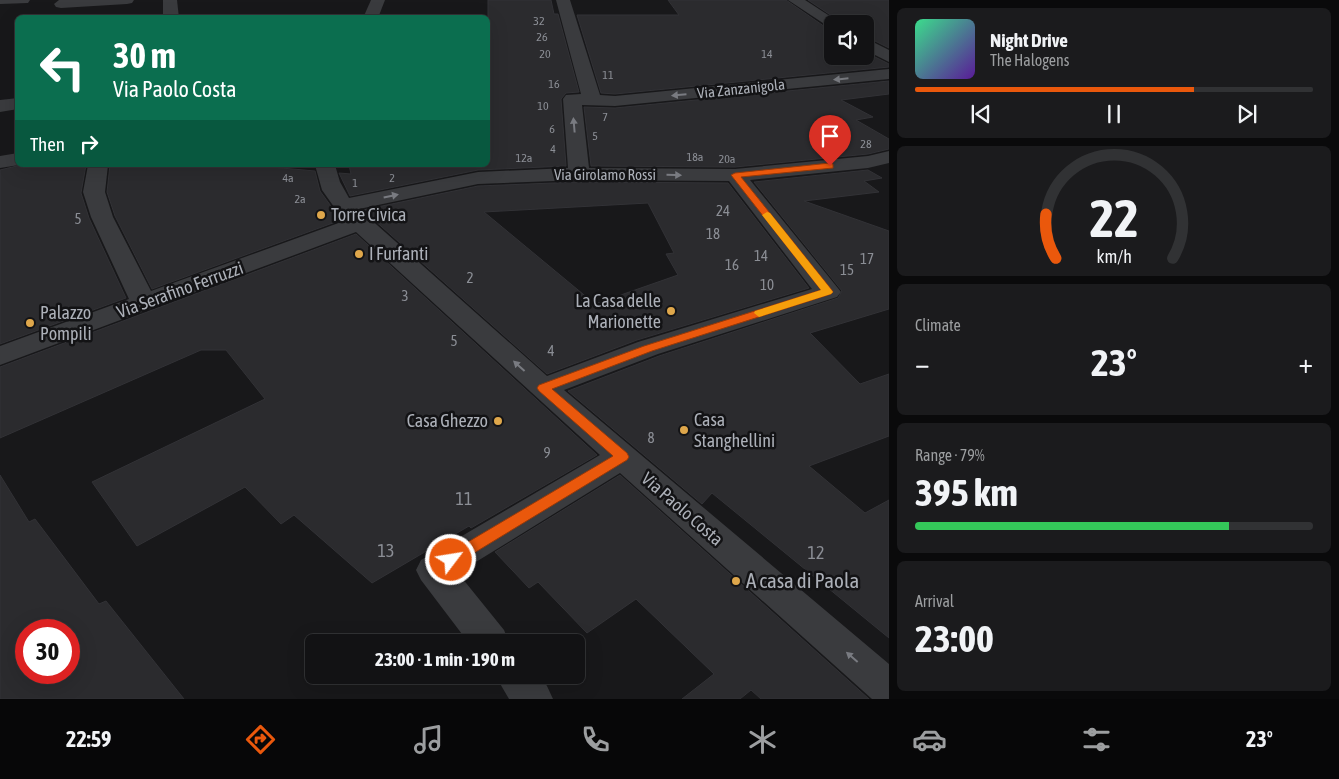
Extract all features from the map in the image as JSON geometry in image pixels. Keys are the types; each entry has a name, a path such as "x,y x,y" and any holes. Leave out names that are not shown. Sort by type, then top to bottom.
{"street":[{"path":"0,0 23,0"},
{"path":"61,7 126,0"},
{"path":"170,0 171,15"},
{"path":"371,15 378,0"},
{"path":"563,0 592,100"},
{"path":"795,0 824,18"},
{"path":"874,48 889,57"},
{"name":"Via Zanzanigola","path":"579,174 572,100 615,101 889,74"},
{"path":"0,106 15,104"},
{"name":"Via Girolamo Rossi","path":"351,215 478,178 579,174 735,175 868,162 889,157"},
{"path":"0,162 15,160"},
{"path":"868,162 889,176"},
{"path":"98,167 94,192 102,217 144,303"},
{"name":"Via Paolo Costa","path":"325,167 327,181 351,215 543,388 889,689"},
{"path":"543,388 648,348 828,292 735,175"},
{"name":"Via Serafino Ferruzzi","path":"0,356 144,303 351,215"},
{"path":"484,634 434,570 622,457"},
{"path":"521,684 533,699"}],"building":[{"path":"488,0 551,0 554,14 558,14 579,92 566,93 561,99 566,166 478,170 350,196 339,173 351,174 349,167 490,167 490,15 488,15"},
{"path":"668,0 786,0 824,26 824,65 874,65 874,56 889,64 889,67 615,94 601,93 577,15 679,15"},
{"path":"808,0 889,0 889,48 874,40 874,15 830,15"},
{"path":"889,81 889,94 841,100 873,117 856,120 889,139 889,149 868,154 735,167 591,166 584,107 615,108"},
{"path":"15,166 86,167 81,193 89,218 126,298 0,344 0,170"},
{"path":"110,167 270,167 315,171 320,191 341,220 152,289 115,216 107,192"},
{"path":"868,170 882,178 864,181 879,192 804,201 889,231 889,309 810,333 860,384 889,374 889,436 809,466 865,513 889,500 889,638 712,493 702,504 568,391 659,356 838,298 842,291 754,182"},
{"path":"579,182 728,183 809,288 637,340 547,374 363,210 478,186","holes":["648,203 674,253 666,254 678,275 595,304 484,212"]},
{"path":"356,234 597,455 471,528 469,526 372,583 294,515 281,524 245,487 137,546 92,482 265,399 226,350 201,350 0,438 0,367"},
{"path":"0,475 29,522 35,519 99,604 106,601 184,699 0,699"},
{"path":"620,475 869,699 761,699 751,690 740,699 682,699 714,674 636,599 587,633 538,582 529,588 495,552"}],"slow traffic":[{"path":"759,313 828,292 767,215"}],"place":[{"name":"Torre Civica","path":"321,215"},
{"name":"I Furfanti","path":"359,254"},
{"name":"La Casa delle Marionette","path":"671,311"},
{"name":"Palazzo Pompili","path":"30,323"},
{"name":"Casa Ghezzo","path":"498,421"},
{"name":"Casa Stanghellini","path":"684,430"},
{"name":"A casa di Paola","path":"736,581"}],"route":[{"path":"451,560 622,457 543,388 648,348 828,292 735,175 830,166"}]}
